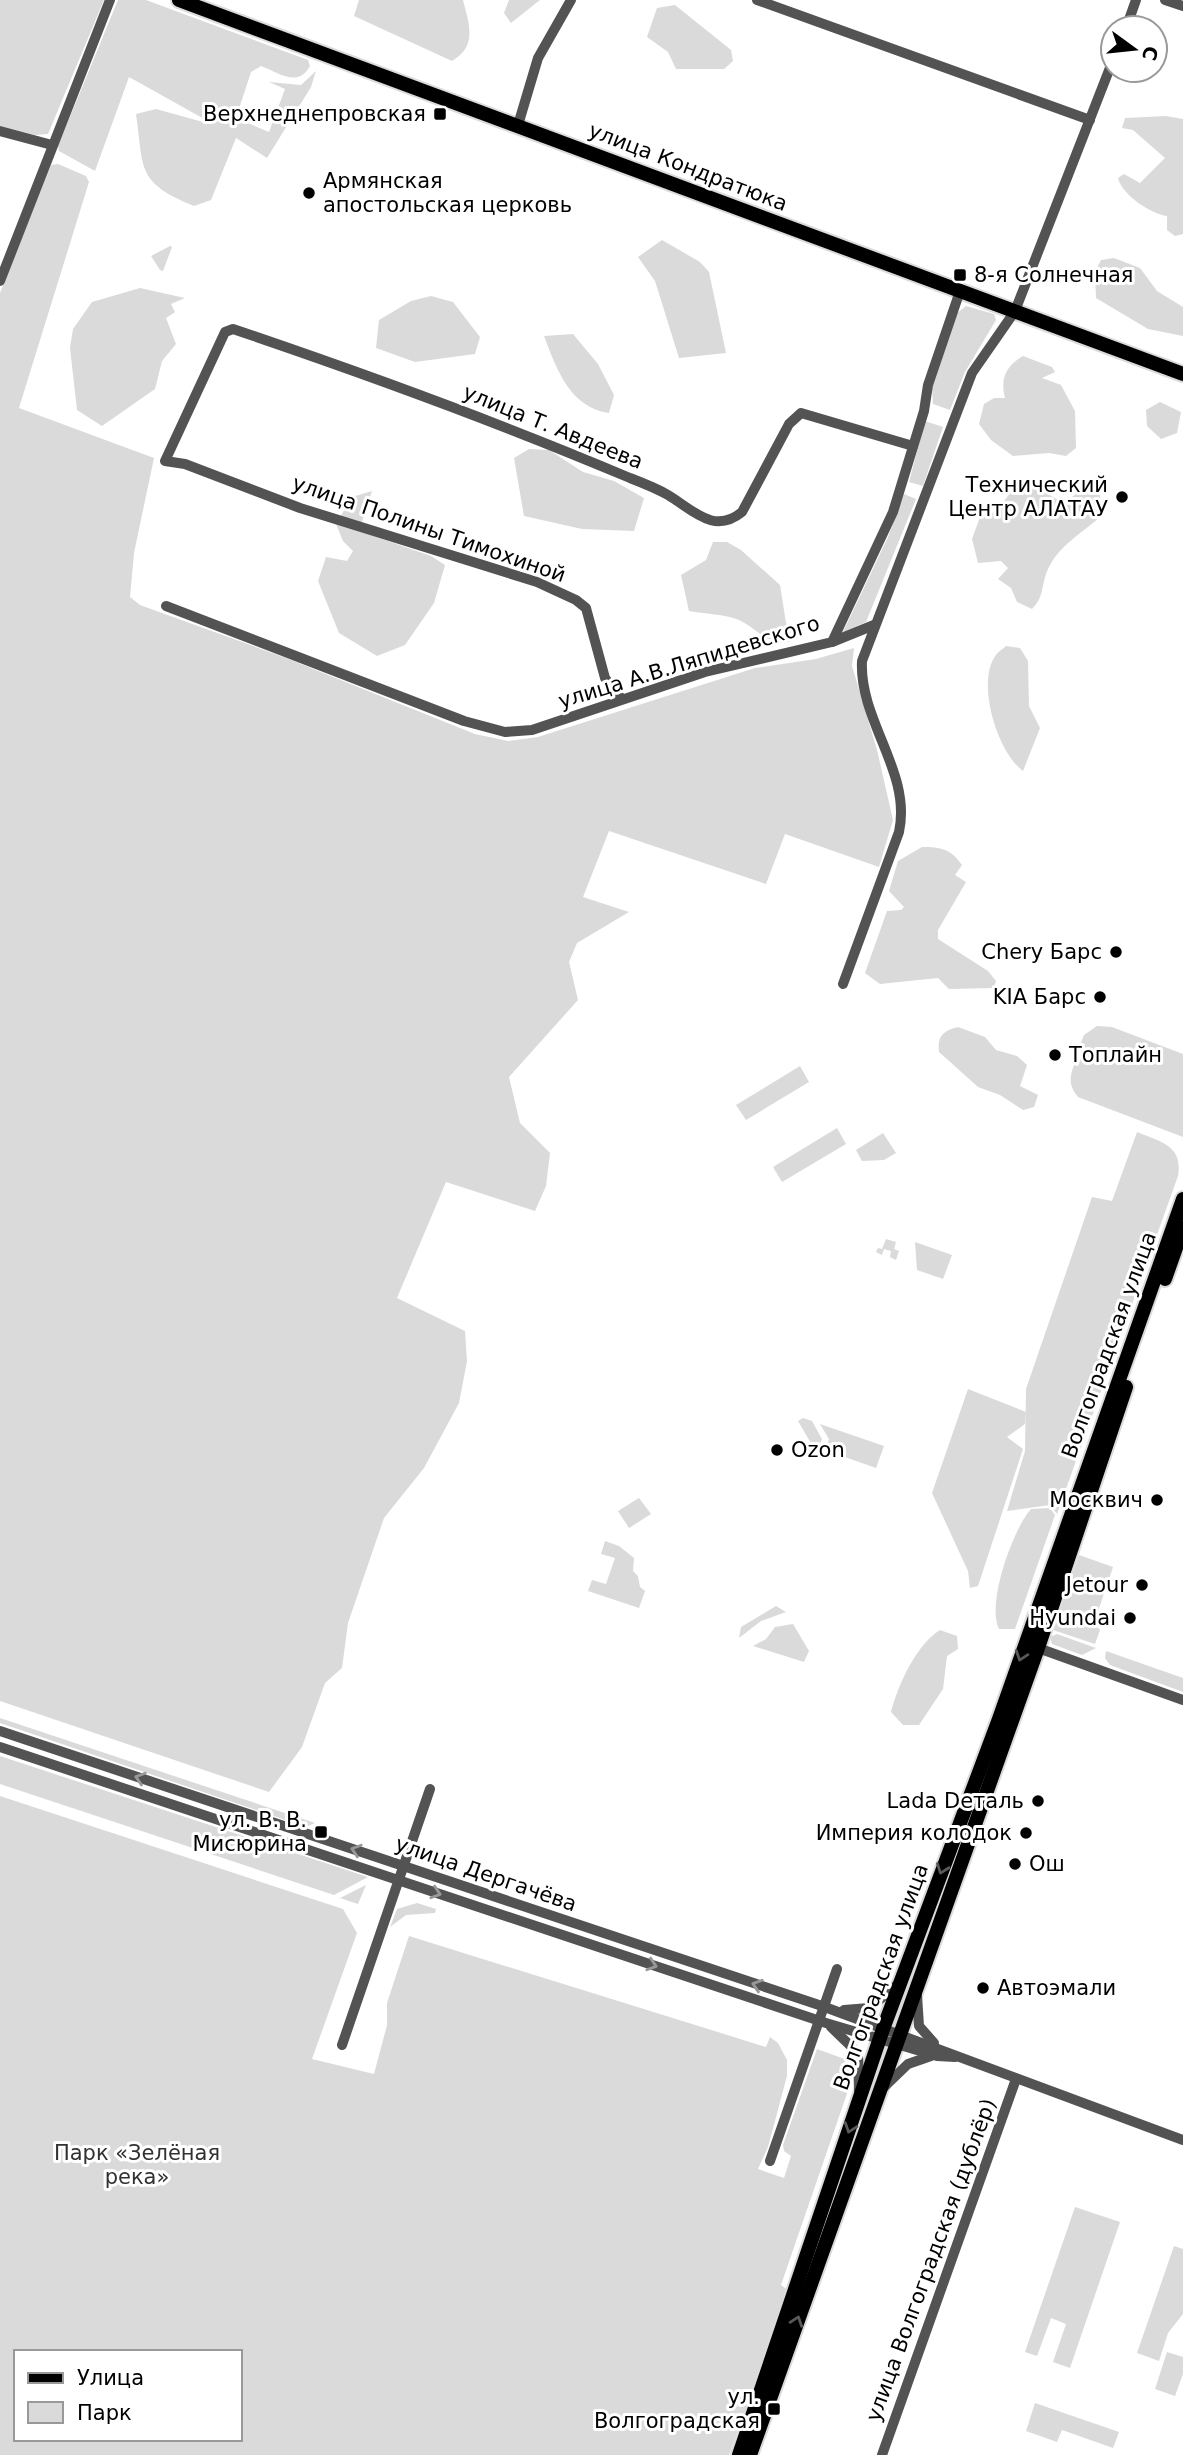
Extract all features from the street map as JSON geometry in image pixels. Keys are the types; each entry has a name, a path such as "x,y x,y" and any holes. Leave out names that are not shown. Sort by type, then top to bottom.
{"main road":[{"name":"улица Кондратюка","path":"179,0 1183,374"},
{"name":"Волгоградская улица","path":"750,2455 1038,1648 1085,1493 1183,1199"},
{"name":"Волгоградская улица","path":"739,2455 881,2034 1183,1228"}],"street":[{"path":"0,281 110,0"},
{"path":"518,125 538,58 571,0"},
{"path":"757,0 1090,120"},
{"path":"1165,0 1183,6"},
{"path":"843,984 899,832 903,811 900,790 861,678 862,661 972,373 1015,312 1104,84"},
{"path":"0,131 52,145"},
{"name":"улица А.В.Ляпидевского","path":"166,606 491,730 518,732 532,730 621,698 705,673 832,642 893,512 936,359 960,291"},
{"name":"улица Т. Авдеева","path":"164,461 225,332 233,329 343,366 555,446 657,489 696,515 718,522 732,521 742,512 789,424 801,413 913,446"},
{"name":"улица Полины Тимохиной","path":"164,461 185,464 300,508 537,582 576,600 586,608 605,678 621,698"},
{"path":"832,642 874,625"},
{"path":"1038,1648 1183,1700"},
{"name":"улица Дергачёва","path":"0,1731 826,2008 881,2034"},
{"name":"улица Дергачёва","path":"0,1747 822,2021 881,2034 958,2057 1183,2140"},
{"path":"342,2045 430,1789"},
{"path":"771,2161 822,2021 837,1969"},
{"path":"826,2008 859,2011 869,2008 888,1995 905,1972"},
{"path":"878,2094 908,2064 938,2051 918,2023 918,1980"},
{"path":"822,2021 858,2053 859,2102"},
{"name":"улица Волгоградская (дублёр)","path":"882,2455 1016,2079"}],"green space":[{"path":"0,0 104,0 48,134 35,135 0,126"},
{"path":"118,0 146,0 308,60 310,66 305,73 294,78 261,66 251,72 236,118 269,132 285,89 269,82 301,85 316,71 311,87 267,158 236,138 211,200 194,206 152,181 143,161 136,114 156,109 203,122 206,120 129,77 95,171 59,151 58,146"},
{"path":"359,0 463,0 470,34 466,49 452,61 354,16"},
{"path":"509,0 540,0 511,23 504,13"},
{"path":"675,5 731,50 733,61 724,69 676,69 668,52 647,37 657,8"},
{"path":"1166,116 1183,119 1183,234 1175,236 1167,230 1167,216 1138,203 1125,191 1118,178 1124,174 1140,183 1165,158 1133,130 1122,128 1125,118"},
{"path":"58,164 86,176 89,182 19,408 154,458 134,553 130,597 140,605 286,658 475,734 508,741 538,737 755,668 816,659 854,648 852,666 877,750 893,820 879,867 785,834 766,884 609,831 583,897 629,912 577,943 569,962 578,1000 509,1077 520,1123 550,1153 546,1186 535,1211 446,1182 397,1298 465,1331 467,1361 459,1403 424,1468 384,1518 348,1623 342,1668 325,1683 302,1747 269,1792 0,1701 0,293 51,165"},
{"path":"662,240 700,262 709,272 726,353 679,358 655,281 638,257"},
{"path":"172,247 163,271 160,270 151,256"},
{"path":"1114,258 1140,268 1157,291 1183,307 1183,336 1148,329 1096,298 1095,272 1101,260"},
{"path":"140,288 185,298 171,304 175,312 166,318 176,344 162,361 155,389 102,426 77,410 70,348 73,329 92,302"},
{"path":"431,296 453,302 480,337 475,354 415,362 376,348 379,320 411,301"},
{"path":"966,306 994,314 996,320 965,372 950,410 933,404 932,387 956,314"},
{"path":"573,334 598,364 614,395 609,413 596,410 574,395 566,385 544,336"},
{"path":"1023,356 1052,367 1055,372 1042,378 1061,385 1075,411 1076,448 1066,456 1049,453 1013,456 991,440 979,424 984,404 994,398 1005,398 1003,384 1006,373 1012,364"},
{"path":"1160,402 1181,412 1177,433 1161,439 1147,426 1146,410"},
{"path":"925,421 943,427 923,486 909,482"},
{"path":"529,449 549,450 583,472 614,481 644,498 634,531 582,529 524,516 514,458"},
{"path":"1035,487 1064,503 1085,487 1100,495 1102,515 1065,546 1053,560 1041,595 1032,609 1017,602 1011,588 998,579 1008,568 1001,561 978,563 972,539 980,517 997,511 1010,493"},
{"path":"372,491 359,531 431,556 445,565 434,603 405,645 377,656 339,633 318,581 326,557 347,561 353,551 343,541 336,524 352,497"},
{"path":"904,494 916,499 866,622 843,632 888,537"},
{"path":"713,542 727,542 741,550 780,585 786,623 799,637 782,643 775,642 739,620 689,611 681,575 706,560"},
{"path":"1006,646 1020,648 1028,661 1029,706 1040,728 1023,771 1014,762 998,735 989,701 989,670 995,656"},
{"path":"922,847 940,848 954,855 962,865 955,875 966,882 938,930 938,939 988,971 996,981 994,988 949,989 938,978 880,984 865,973 887,911 901,910 904,907 889,891 898,861"},
{"path":"1097,1026 1112,1027 1183,1054 1183,1137 1078,1097 1071,1085 1072,1070 1074,1065 1078,1066 1083,1052 1078,1050 1084,1035"},
{"path":"958,1027 985,1037 996,1050 1017,1056 1027,1065 1020,1086 1038,1095 1034,1107 1023,1110 1000,1095 978,1087 939,1052 942,1035"},
{"path":"800,1066 809,1082 746,1120 736,1105"},
{"path":"837,1128 846,1144 782,1182 773,1167"},
{"path":"1137,1132 1169,1146 1177,1158 1178,1176 1057,1514 1050,1505 1007,1511 1025,1451 1026,1389 1092,1197 1112,1201"},
{"path":"883,1133 896,1153 884,1160 862,1161 856,1150"},
{"path":"886,1239 896,1242 894,1249 899,1251 896,1260 890,1257 891,1251 884,1249 882,1255 876,1252 878,1248 882,1249"},
{"path":"915,1242 952,1255 943,1279 917,1270"},
{"path":"968,1389 1026,1412 1025,1424 1007,1437 1023,1449 978,1586 970,1588 968,1571 932,1493"},
{"path":"803,1418 812,1421 822,1439 819,1447 812,1445 798,1421"},
{"path":"820,1424 884,1446 876,1468 825,1450 829,1439"},
{"path":"639,1498 651,1514 629,1528 618,1511"},
{"path":"1050,1508 1055,1515 1015,1629 999,1629 996,1603 1003,1567 1010,1549 1031,1509"},
{"path":"605,1541 619,1546 634,1558 633,1571 638,1576 640,1587 645,1591 639,1608 588,1591 592,1580 606,1584 615,1558 601,1554"},
{"path":"1079,1555 1113,1567 1094,1623 1100,1630 1095,1644 1053,1630"},
{"path":"776,1606 786,1612 761,1621 739,1638 741,1627"},
{"path":"793,1624 809,1651 804,1662 753,1646 766,1639 775,1627"},
{"path":"940,1630 957,1636 958,1649 947,1656 943,1689 919,1725 903,1725 891,1712 898,1690 923,1645"},
{"path":"1057,1634 1096,1648 1082,1655 1052,1644 1050,1637"},
{"path":"1106,1651 1183,1678 1183,1692 1110,1665 1105,1658"},
{"path":"0,1718 315,1823 306,1827 0,1723"},
{"path":"0,1756 368,1877 334,1895 0,1784"},
{"name":"Парк «Зелёная река»","path":"0,1796 343,1909 357,1933 312,2059 374,2074 387,2025 387,2003 409,1936 766,2047 770,2037 778,2043 787,2060 787,2076 768,2147 758,2169 784,2178 791,2156 784,2151 783,2145 817,2049 853,2062 852,2079 781,2285 788,2290 729,2455 0,2455"},
{"path":"366,1885 358,1904 340,1898"},
{"path":"417,1903 436,1909 435,1913 406,1915 390,1927 397,1909"},
{"path":"1075,2207 1120,2222 1070,2368 1053,2362 1066,2324 1051,2318 1037,2356 1025,2352"},
{"path":"1174,2246 1183,2249 1183,2314 1168,2333 1159,2361 1137,2353"},
{"path":"1167,2352 1183,2357 1183,2374 1175,2396 1155,2389"},
{"path":"1035,2403 1119,2432 1113,2448 1062,2430 1057,2442 1026,2431"}],"place":[{"name":"Верхнеднепровская","path":"440,114"},
{"name":"Армянская апостольская церковь","path":"309,193"},
{"name":"8-я Солнечная","path":"960,275"},
{"name":"Технический Центр АЛАТАУ","path":"1122,497"},
{"name":"Chery Барс","path":"1116,952"},
{"name":"KIA Барс","path":"1100,997"},
{"name":"Топлайн","path":"1055,1055"},
{"name":"Ozon","path":"777,1450"},
{"name":"Москвич","path":"1157,1500"},
{"name":"Jetour","path":"1142,1585"},
{"name":"Hyundai","path":"1130,1618"},
{"name":"Lada Dеталь","path":"1038,1801"},
{"name":"ул. В. В. Мисюрина","path":"321,1832"},
{"name":"Империя колодок","path":"1026,1833"},
{"name":"Ош","path":"1015,1864"},
{"name":"Автоэмали","path":"983,1988"},
{"name":"ул. Волгоградская","path":"774,2409"}]}
